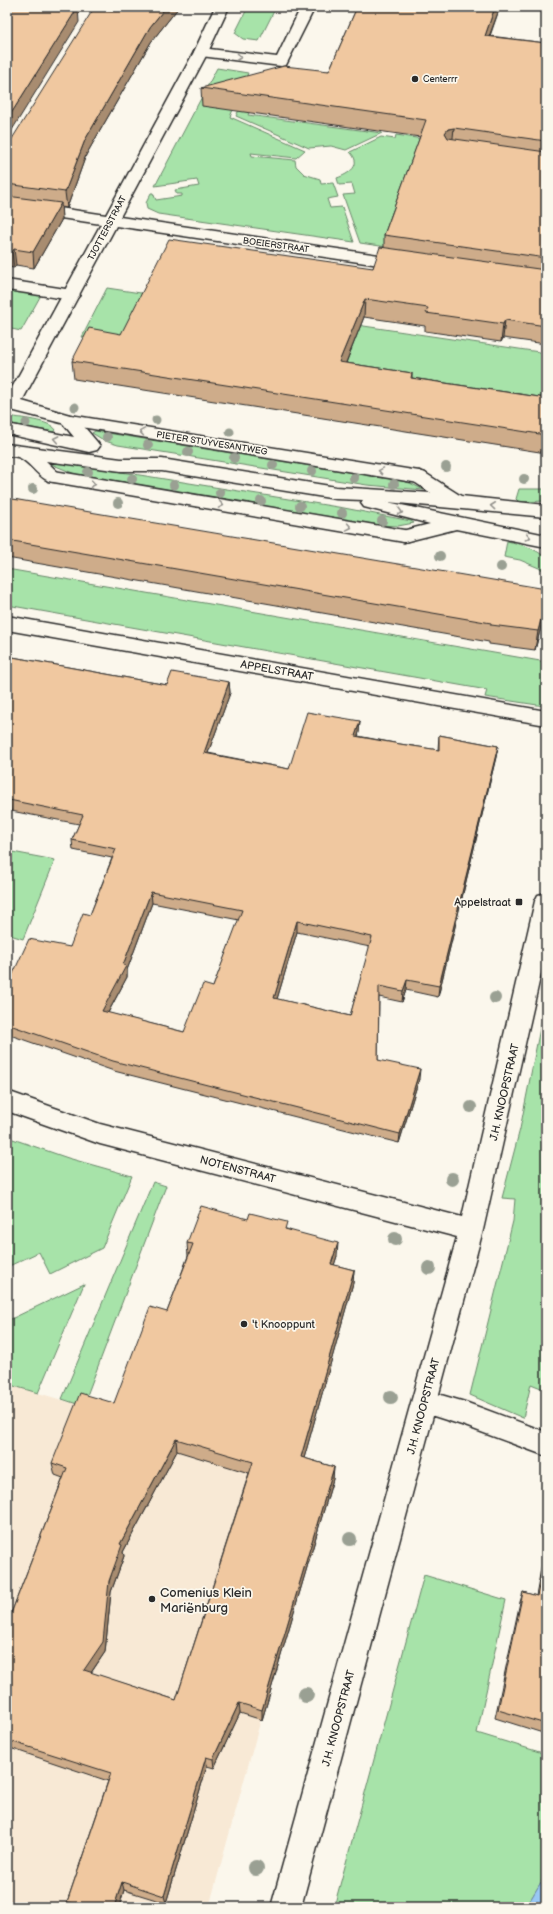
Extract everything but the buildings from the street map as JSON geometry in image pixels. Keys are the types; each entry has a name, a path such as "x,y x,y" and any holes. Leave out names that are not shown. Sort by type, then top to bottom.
{"street":[{"name":"TJOTTERSTRAAT","path":"10,404 72,295 201,52 222,7"},
{"name":"BOEIERSTRAAT","path":"7,205 422,266"},
{"name":"PIETER STUYVESANTWEG","path":"10,404 69,420 419,477 457,502"},
{"path":"69,420 90,446"},
{"path":"7,430 128,453 162,465"},
{"path":"7,450 121,465 162,465 336,493 410,497 546,511"},
{"path":"24,452 54,477 404,536 457,523"},
{"path":"336,493 404,513 503,531 546,541"},
{"name":"APPELSTRAAT","path":"7,623 546,718"},
{"name":"J.H. KNOOPSTRAAT","path":"286,1907 471,1230 502,1100 546,901"},
{"name":"NOTENSTRAAT","path":"7,1101 100,1134 471,1230"}],"lane":[{"path":"201,52 281,62 308,7"},
{"path":"7,285 72,295"},
{"path":"424,1402 466,1414 546,1444"}],"shaded area":[{"name":"Comenius Klein Mariënburg","path":"7,1384 332,1478 261,1719 209,1907 16,1907 7,1904"}],"green space":[{"path":"248,7 276,7 259,41 243,39 235,33"},
{"path":"217,68 248,73 230,117 305,150 296,158 251,153 252,156 295,160 296,166 304,174 320,179 321,184 333,183 338,197 327,199 330,208 342,207 354,242 158,214 147,209 146,203 151,193 153,193 156,200 182,196 182,194 177,194 175,190 199,186 197,180 155,186"},
{"path":"245,98 255,99 248,115 382,133 346,150 331,146 309,148 236,116"},
{"path":"396,135 423,139 397,210 393,210 387,228 387,247 360,243 343,195 355,194 352,184 339,185 337,178 346,174 355,165 354,157 350,152 381,137 395,139"},
{"path":"107,288 546,353 546,408 82,337"},
{"path":"7,290 41,295 21,331 7,328"},
{"path":"7,416 48,424 56,430 53,432 7,423"},
{"path":"95,431 397,480 410,483 424,490 367,485 118,445 105,441 92,433"},
{"path":"53,461 344,508 411,521 414,523 398,526 379,525 75,474 51,464"},
{"path":"519,489 546,489 546,501 519,502 516,499"},
{"path":"507,541 528,547 546,558 546,571 520,560 504,557"},
{"path":"7,569 546,662 544,706 485,697 487,690 7,605"},
{"path":"7,851 55,860 23,939 7,934"},
{"path":"546,998 546,1390 531,1384 523,1418 470,1395 513,1221 515,1199 502,1198 520,1129"},
{"path":"7,1137 68,1158 132,1176 102,1248 50,1274 39,1252 7,1267"},
{"path":"153,1182 166,1186 83,1406 62,1399"},
{"path":"84,1284 38,1393 7,1384 7,1324 9,1320"},
{"path":"424,1575 506,1600 477,1733 546,1754 546,1874 526,1907 334,1907"}],"water":[{"path":"546,1874 546,1907 526,1907"}],"place":[{"name":"Centerrr","path":"415,79"},
{"name":"Appelstraat","path":"519,902"},
{"name":"'t Knooppunt","path":"244,1324"},
{"name":"Comenius Klein Mariënburg","path":"152,1599"}]}
